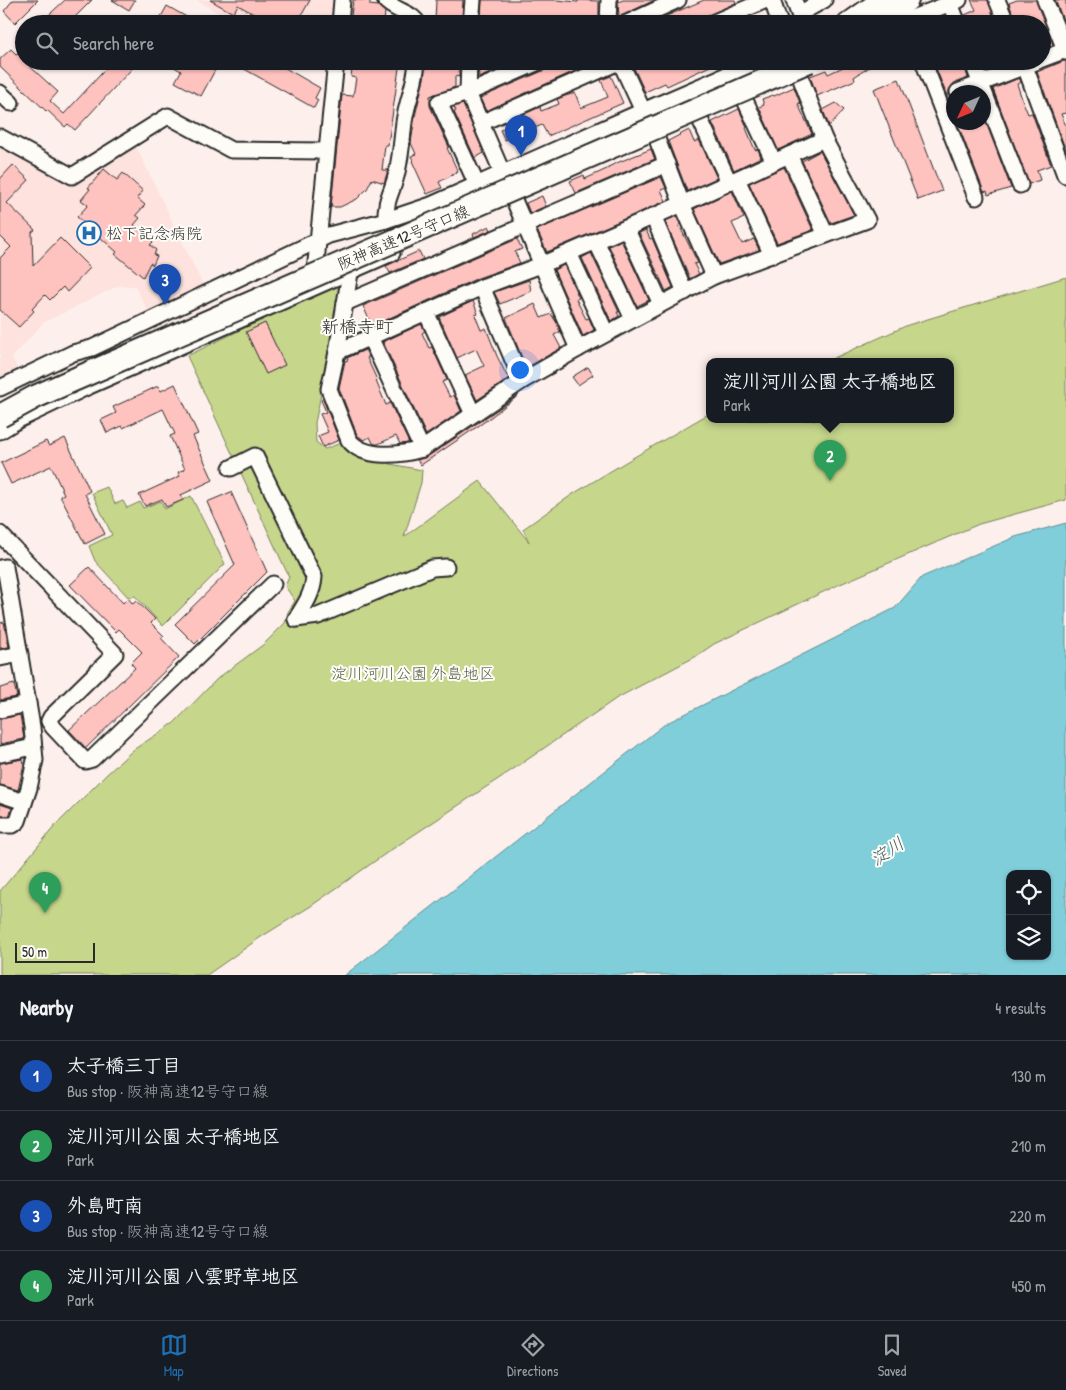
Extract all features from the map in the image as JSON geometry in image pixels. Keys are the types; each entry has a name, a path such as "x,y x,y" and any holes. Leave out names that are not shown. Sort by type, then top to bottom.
{"highway":[{"path":"862,15 883,0"},
{"name":"阪神高速12号守口線","path":"0,401 66,368 754,70"},
{"name":"阪神高速12号守口線","path":"0,416 71,380 788,70"}],"street":[{"path":"341,15 342,0"},
{"path":"386,0 391,6 409,15"},
{"path":"472,15 473,0"},
{"path":"608,15 609,0"},
{"path":"645,15 678,0"},
{"path":"731,15 766,0"},
{"path":"772,0 777,15"},
{"path":"794,0 799,14 824,0"},
{"path":"849,15 870,0"},
{"path":"904,15 916,0"},
{"path":"997,0 1003,15"},
{"path":"1045,0 1066,51 1051,56"},
{"path":"907,15 955,2 957,15"},
{"path":"313,289 335,70"},
{"path":"386,220 387,199 402,152 404,122 408,101 412,95 416,70"},
{"path":"469,70 468,93 578,349"},
{"path":"477,185 439,102 468,93 520,70"},
{"path":"481,122 600,70"},
{"path":"625,70 714,276"},
{"path":"0,388 73,353 92,348 318,242 329,235 386,220 431,205 738,70"},
{"path":"0,431 18,420 87,387 350,273 512,198 743,96 791,70"},
{"path":"350,273 329,389 349,440 360,450 387,455 407,454 422,450 522,381 714,276 868,220 824,139 802,70"},
{"path":"927,70 976,197"},
{"path":"976,70 1020,185"},
{"path":"978,85 1012,70"},
{"path":"1030,70 1065,174"},
{"path":"0,92 11,103"},
{"path":"743,96 774,162"},
{"path":"939,100 946,97"},
{"path":"698,115 772,255"},
{"path":"0,137 72,176 168,116 231,150 326,151"},
{"path":"337,352 482,287 541,265 682,204 824,139"},
{"path":"788,155 826,235"},
{"path":"345,303 667,164"},
{"path":"653,216 685,292"},
{"path":"626,228 661,304"},
{"path":"596,241 633,319"},
{"path":"569,253 606,334"},
{"path":"482,287 522,381"},
{"path":"426,312 473,414"},
{"path":"370,338 422,450"},
{"path":"230,468 255,456 314,577 314,587 296,619 318,616 432,568 446,567"},
{"path":"0,534 114,654 49,721 52,727 85,761 92,759 273,584"},
{"path":"0,568 5,567 28,704 35,760 18,821 13,825 0,824"},
{"path":"0,658 20,654"},
{"path":"0,710 28,704"},
{"path":"1,754 33,747"},
{"path":"0,794 24,802"}],"shaded area":[{"path":"196,0 334,0 333,15 222,15"},
{"name":"松下記念病院","path":"0,142 72,181 135,144 203,285 148,311 135,286 118,286 43,323 12,358 18,370 0,380"}],"green space":[{"name":"淀川河川公園 外島地区","path":"1066,277 1066,500 979,524 838,585 714,644 695,657 617,698 207,975 0,975 0,891 55,826 107,774 133,750 174,723 218,678 264,644 285,623 288,612 295,601 285,586 289,577 187,356 345,279 315,423 316,442 325,449 346,441 382,457 390,464 422,470 421,483 404,537 480,481 529,542 523,529 573,494 706,415 706,423 954,423 954,358 834,358 908,325"},
{"path":"107,487 115,504 123,501 127,508 140,502 143,508 161,501 165,509 191,496 225,564 163,626 135,596 128,597 95,561 89,546 112,535 92,493"}],"water":[{"name":"淀川","path":"1066,523 1066,975 345,975 665,724 895,608 922,577 1015,537"}],"building":[{"path":"13,0 38,0 23,15 15,15 15,23 4,11"},
{"path":"65,0 92,0 77,15 49,15"},
{"path":"112,0 135,0 129,10"},
{"path":"210,0 310,0 302,15 255,15 238,5 233,13"},
{"path":"353,0 370,0 370,5 378,6 385,12 385,15 351,15"},
{"path":"436,0 463,0 462,15 435,15"},
{"path":"482,0 599,1 599,15 481,15"},
{"path":"623,0 655,0 623,15 619,15 618,2"},
{"path":"704,0 735,0 736,3 708,15 669,15"},
{"path":"971,0 988,0 993,15 965,15 976,10"},
{"path":"1017,0 1036,0 1042,15 1013,15 1009,3"},
{"path":"1055,0 1066,0 1066,27"},
{"path":"167,6 183,15 162,15"},
{"path":"11,49 15,53 15,70 34,70 58,92 50,101 64,114 105,70 131,70 75,130 68,124 65,127 0,67 0,59"},
{"path":"1066,61 1066,113 1061,114 1066,126 1066,151 1037,72 1051,70 1051,66"},
{"path":"179,70 215,70 201,96 175,82 181,71"},
{"path":"246,70 289,70 320,88 315,98 318,100 314,108"},
{"path":"352,70 399,70 388,145 385,145 382,170 388,170 384,183 372,179 367,189 357,199 340,207 331,207 342,95 353,96 356,78 351,77"},
{"path":"425,70 459,70 459,77 455,76 455,87 430,96 430,106 458,172 439,182 442,188 427,194 411,156 416,154 411,143"},
{"path":"478,70 497,70 479,78"},
{"path":"545,70 577,70 486,111 480,98"},
{"path":"635,70 702,70 667,86 665,83 645,92"},
{"path":"826,70 828,74 837,70 865,70 854,77 855,80 817,96 810,76"},
{"path":"937,70 966,70 968,78 953,85 946,85 946,93"},
{"path":"611,76 623,103 548,136 542,125 505,140 500,130 519,120 518,117 540,107 541,111 559,104 557,99 575,93 581,108 608,97 601,80"},
{"path":"1019,78 1021,82 1017,84 1022,99 1028,114 1032,113 1051,165 1037,170 1040,180 1029,184 993,89"},
{"path":"899,79 942,191 918,200 874,89"},
{"path":"794,87 800,103 798,104 812,134 778,150 759,107 764,105 762,99"},
{"path":"836,103 844,110 829,126 823,110"},
{"path":"463,104 484,153 475,158 454,112 456,111 454,107"},
{"path":"739,109 755,150 758,149 761,157 734,170 712,122"},
{"path":"689,130 694,142 699,140 717,178 687,191 668,141"},
{"path":"960,130 989,130 1011,188 988,195 987,191 984,192"},
{"path":"651,149 655,159 576,193 570,181 584,175 585,179"},
{"path":"820,151 854,215 831,223 802,161"},
{"path":"13,165 29,180 7,203 35,230 32,232 33,266 60,238 90,268 67,292 63,287 50,300 45,295 32,309 34,311 19,327 0,310 0,258 11,247 0,236 0,179"},
{"path":"784,167 813,230 777,243 749,183"},
{"path":"104,169 117,180 123,173 143,191 137,198 145,205 136,215 140,218 134,225 153,242 150,245 156,250 154,255 157,256 153,265 150,263 143,277 115,254 117,252 77,217 88,205 81,200 90,189 88,188"},
{"path":"661,177 666,188 661,190 666,201 547,252 537,230"},
{"path":"732,191 744,218 732,223 742,244 754,239 759,250 719,264 694,209"},
{"path":"542,196 546,206 530,213 526,203"},
{"path":"677,216 681,224 679,225 698,263 694,264 699,274 690,279 665,221"},
{"path":"489,226 491,230 474,237 473,234"},
{"path":"646,230 650,239 652,238 673,287 666,291 639,233"},
{"path":"517,239 522,249 515,252 520,263 478,278 372,326 363,306"},
{"path":"621,240 649,300 637,306 609,246"},
{"path":"419,251 423,259 390,273 386,266"},
{"path":"591,253 619,312 617,312 619,316 611,321 582,258"},
{"path":"564,265 579,298 576,299 586,319 589,318 594,330 583,336 554,270"},
{"path":"529,280 531,291 500,304 494,292"},
{"path":"473,301 478,314 475,315 481,330 486,328 497,356 507,376 509,375 510,378 477,400 465,375 484,366 476,349 457,358 439,317"},
{"path":"535,304 541,318 551,314 557,323 560,332 554,335 561,348 526,368 506,318"},
{"path":"265,323 285,365 266,374 246,332"},
{"path":"421,324 425,331 422,333 429,348 432,347 447,380 442,382 450,397 454,395 461,411 426,435 383,342"},
{"path":"365,350 386,405 390,403 409,443 400,444 396,436 375,444 370,437 364,440 357,435 339,388 347,358"},
{"path":"588,367 593,375 578,385 572,377"},
{"path":"175,384 198,434 193,436 213,480 181,495 183,500 166,507 162,499 145,506 139,495 180,476 178,472 185,469 170,436 175,434 163,409 123,428 122,426 107,433 101,420 116,413 113,407 158,386 161,391"},
{"path":"519,395 487,420 421,465 417,460 427,457"},
{"path":"323,399 339,440 323,447 318,436 328,432 320,414 326,412 321,400"},
{"path":"65,438 90,491 85,494 105,534 85,544 60,496 64,494 51,466 11,484 1,463 46,441 49,446"},
{"path":"231,492 267,572 195,644 175,624 235,565 207,502"},
{"path":"89,567 123,603 128,598 133,604 136,601 155,619 151,623 164,636 161,638 179,657 86,748 69,730 135,668 131,663 142,652 119,629 116,632 70,585"},
{"path":"4,622 9,647 0,648 0,623"},
{"path":"14,684 17,697 0,700 0,688"},
{"path":"20,715 24,739 0,744 0,719"},
{"path":"23,759 24,764 18,790 0,785 0,763"},
{"path":"0,804 12,808 9,816 0,816"}],"place":[{"name":"太子橋三丁目","path":"521,156"},
{"name":"松下記念病院","path":"89,233"},
{"name":"外島町南","path":"165,305"},
{"name":"淀川河川公園 太子橋地区","path":"830,481"},
{"name":"淀川河川公園 八雲野草地区","path":"45,913"}],"district":[{"name":"新橋寺町","path":"357,326"}]}
